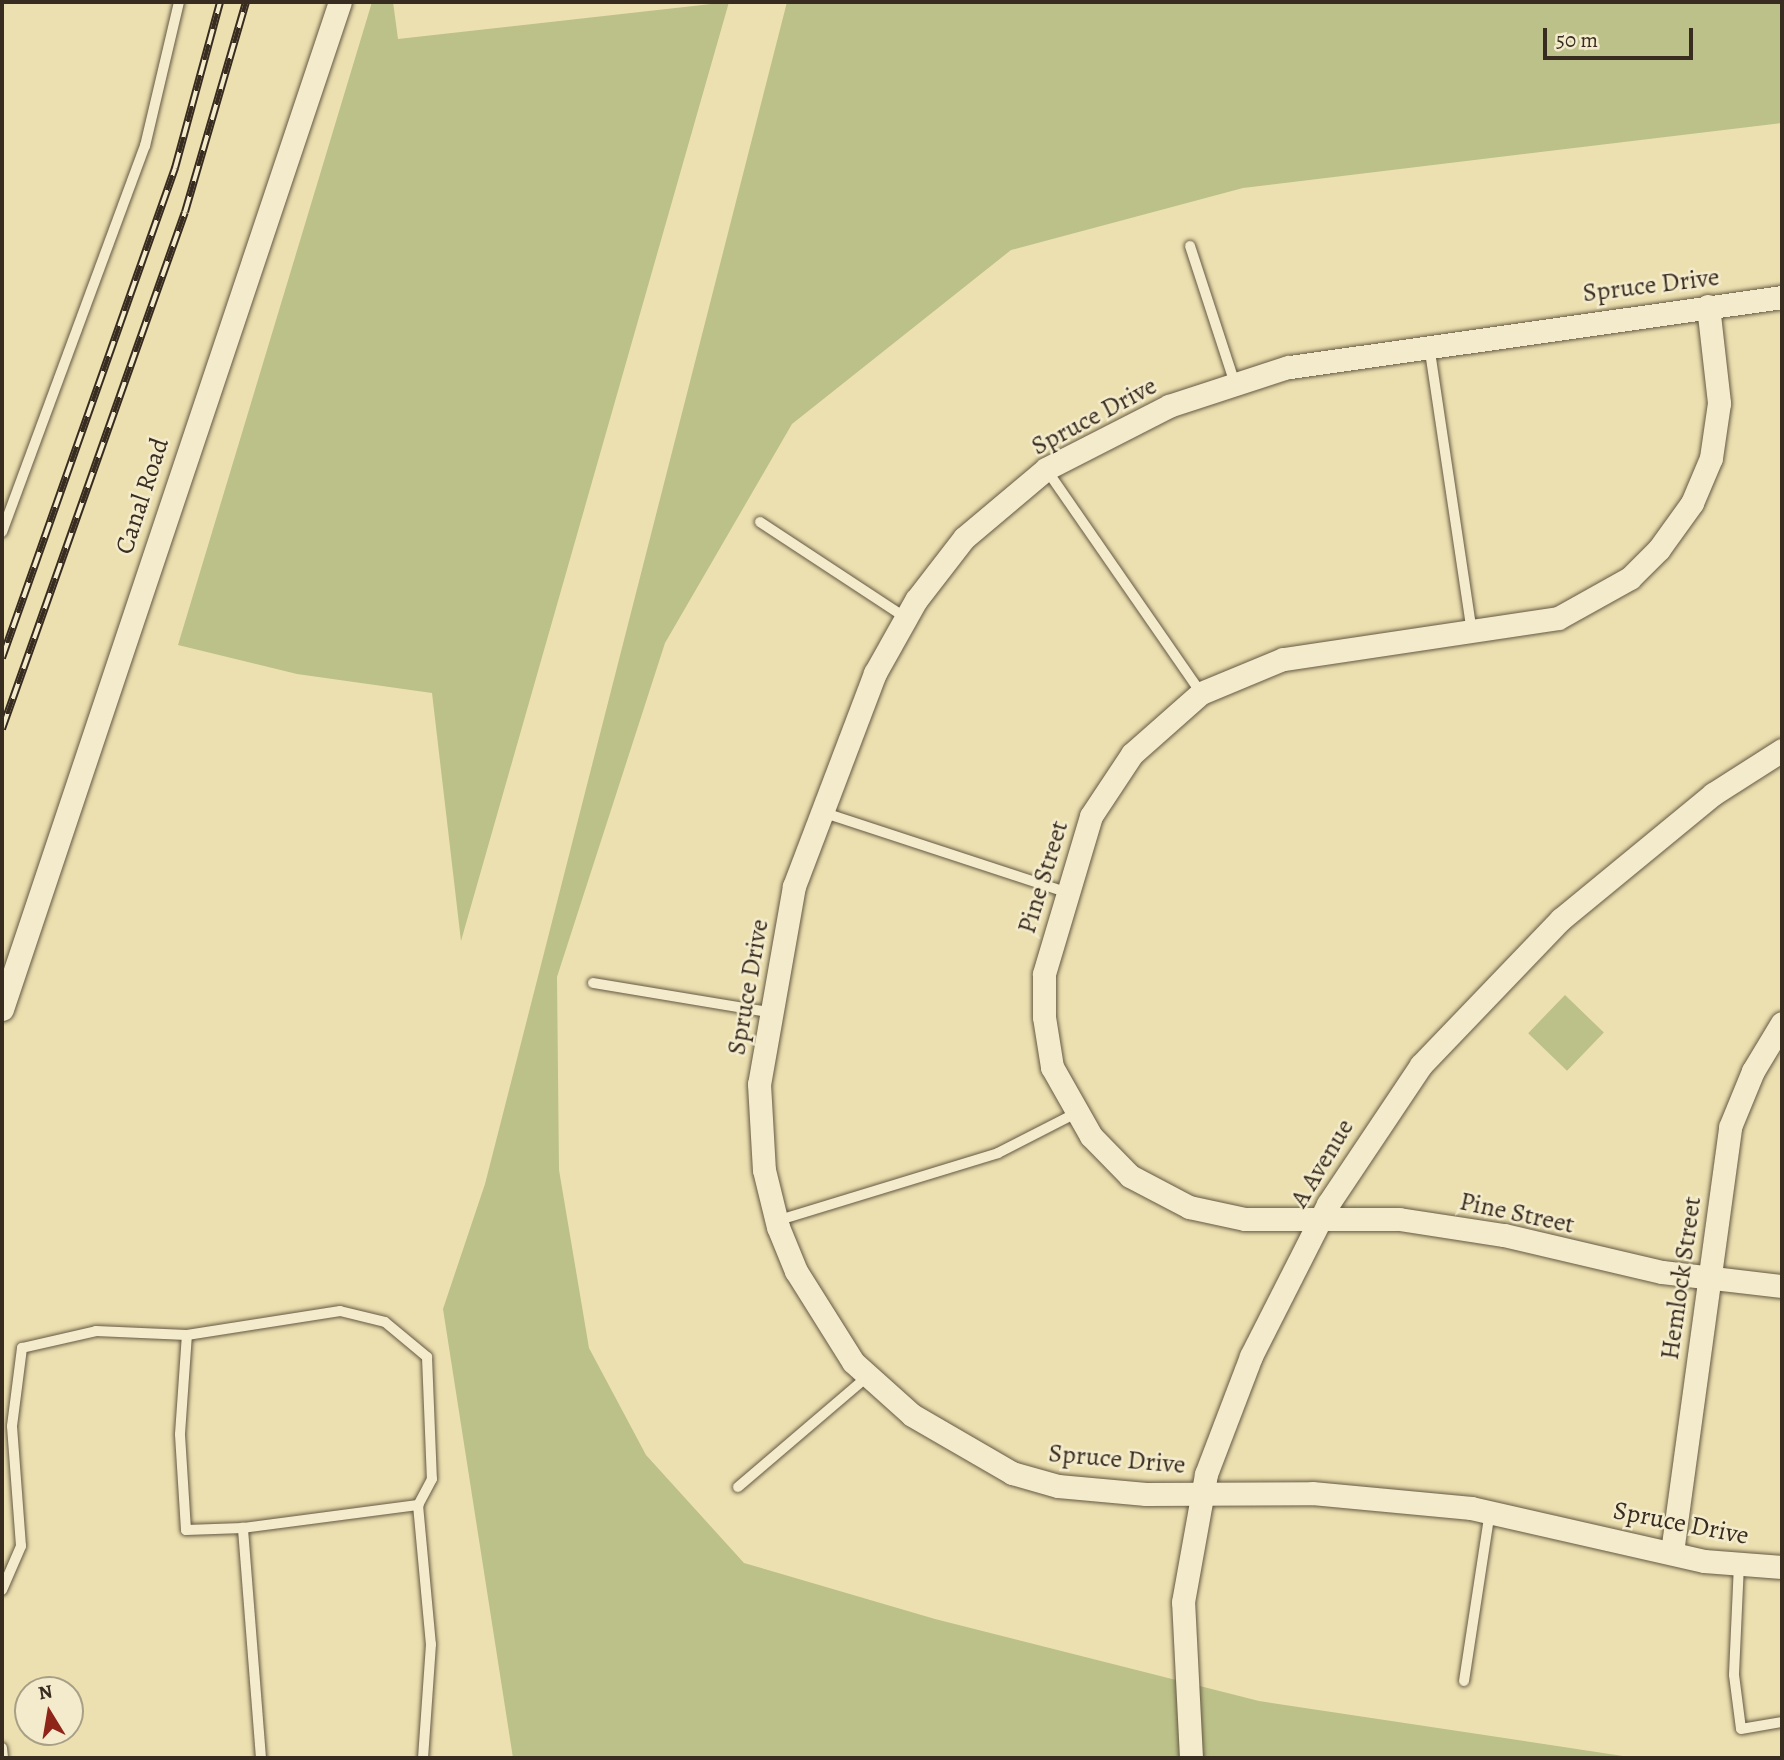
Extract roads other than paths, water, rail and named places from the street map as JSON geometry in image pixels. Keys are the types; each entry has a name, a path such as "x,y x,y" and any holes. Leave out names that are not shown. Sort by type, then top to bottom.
{"street":[{"name":"Canal Road","path":"2,1009 340,2"},
{"name":"Spruce Drive","path":"1782,297 1428,342 1288,367 1169,406 1046,469 964,538 906,618 875,673 819,811 794,886 768,1012 759,1084 764,1170 776,1221 796,1271 868,1376 912,1415 1012,1474 1058,1486 1201,1494 1312,1493 1490,1512 1672,1552 1739,1564 1782,1567"},
{"name":"Pine Street","path":"1707,306 1719,403 1711,458 1692,503 1659,549 1630,578 1558,618 1472,633 1283,659 1201,693 1158,727 1109,781 1066,892 1044,974 1044,1017 1052,1067 1076,1113 1130,1176 1189,1207 1245,1219 1412,1221 1709,1279 1782,1286"},
{"name":"A Avenue","path":"1191,1758 1183,1602 1201,1494 1220,1429 1319,1219 1421,1065 1542,938 1713,794 1782,750"},
{"name":"Hemlock Street","path":"1672,1552 1730,1127 1753,1071 1782,1023"}],"lane":[{"path":"2,532 145,146 178,2"},
{"path":"1189,246 1235,384"},
{"path":"1428,342 1472,633"},
{"path":"1046,469 1201,693"},
{"path":"760,522 906,618"},
{"path":"819,811 1066,892"},
{"path":"593,983 768,1012"},
{"path":"776,1221 998,1153 1076,1113"},
{"path":"2,1590 21,1546 12,1426 22,1348 96,1331 187,1335 340,1311 385,1322 427,1357 432,1479 418,1505 431,1644 423,1758"},
{"path":"187,1335 180,1434 187,1530 243,1528 418,1505"},
{"path":"738,1487 868,1376"},
{"path":"1464,1681 1490,1512"},
{"path":"243,1528 261,1758"},
{"path":"1739,1564 1734,1675 1741,1728 1782,1723"},
{"path":"2,1748 3,1758"}],"railway":[{"path":"2,658 175,168 220,2"},
{"path":"2,729 185,212 246,2"}]}
